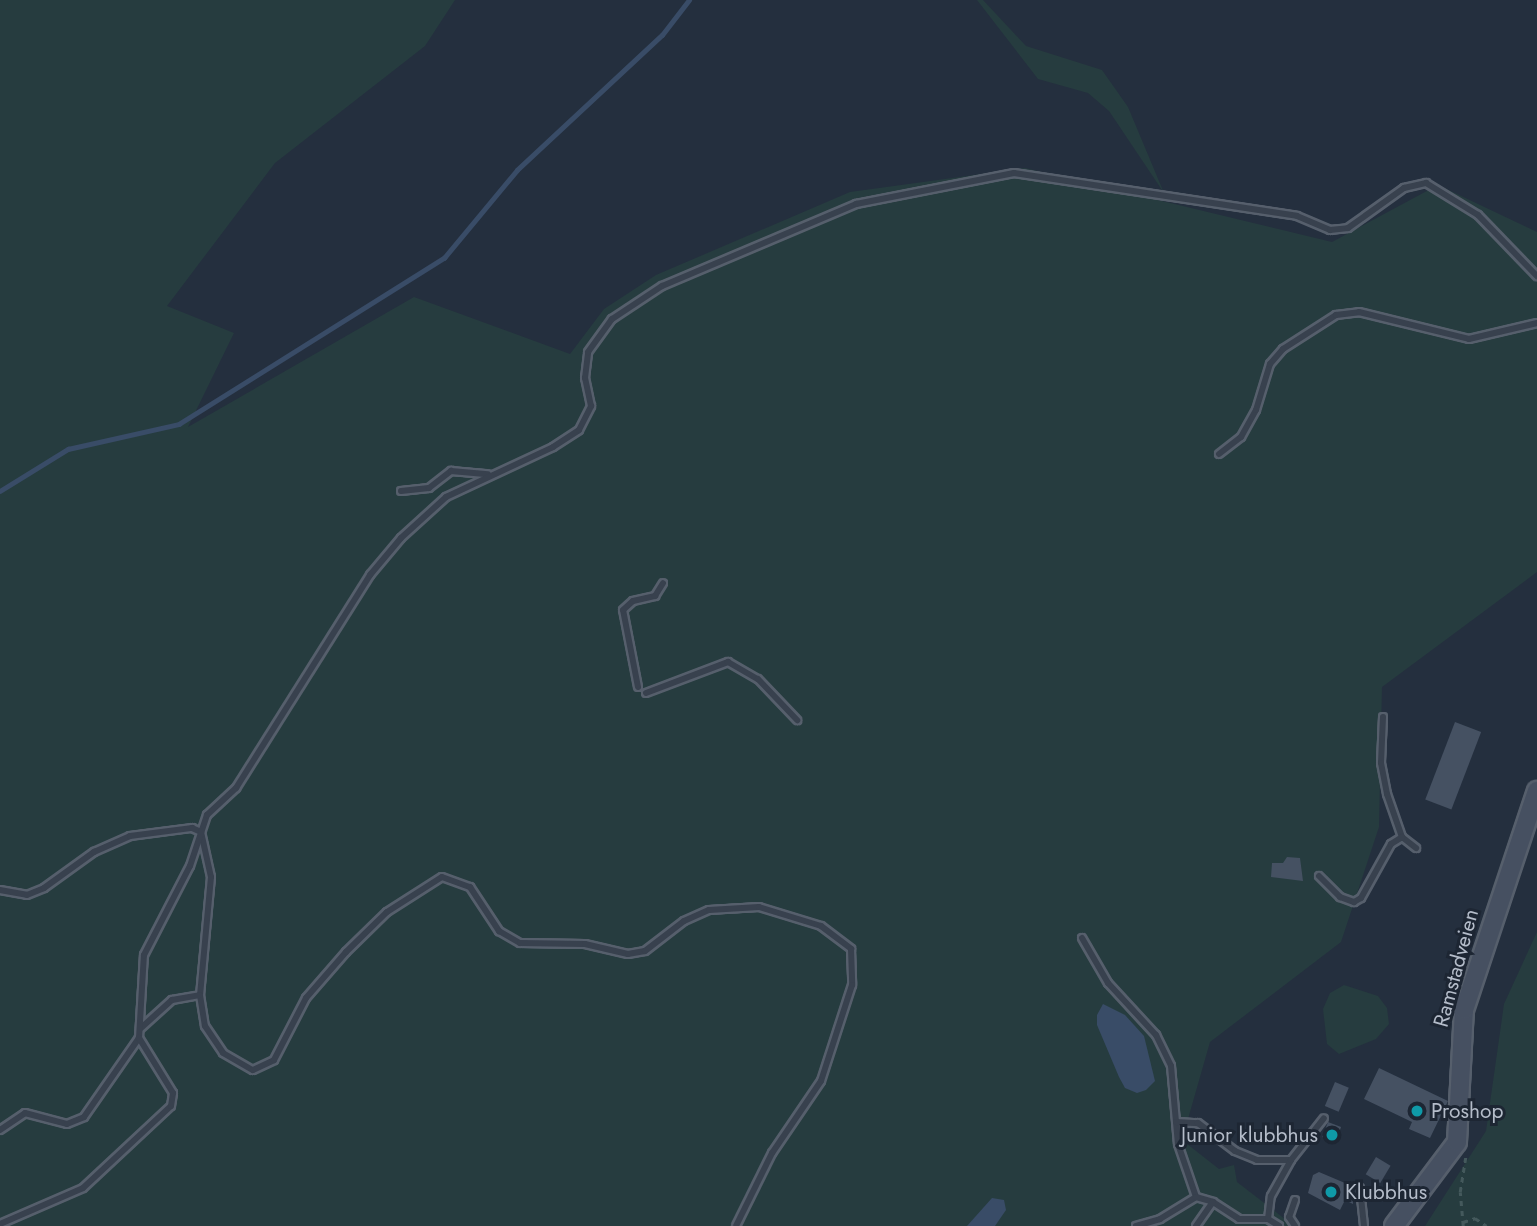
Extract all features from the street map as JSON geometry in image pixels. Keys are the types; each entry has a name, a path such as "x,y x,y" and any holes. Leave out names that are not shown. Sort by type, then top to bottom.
{"street":[{"name":"Ramstadveien","path":"1394,1226 1457,1142 1464,1010 1537,791"}],"lane":[{"path":"0,1130 26,1112 66,1124 84,1117 139,1038 144,955 190,866 207,815 236,788 370,575 401,538 446,497 490,474 553,447 579,430 591,406 585,378 588,352 612,318 662,286 856,204 941,184 1014,173 1043,174 1297,216 1330,230 1348,228 1404,188 1426,183 1479,215 1537,275"},
{"path":"1219,454 1241,437 1256,410 1270,364 1283,349 1336,315 1360,312 1469,339 1535,325"},
{"path":"401,491 429,488 451,471 490,474"},
{"path":"638,687 623,610 633,601 655,596 663,583"},
{"path":"646,693 728,662 750,673 797,720"},
{"path":"1383,717 1381,763 1402,837 1416,848"},
{"path":"0,890 27,895 44,888 94,852 130,836 192,828 201,832"},
{"path":"201,832 211,877 200,995 211,1040 239,1065 253,1070 265,1068 274,1060 306,998 346,952 387,912 442,877 470,887 499,931 520,943 585,944 636,952 709,910 759,908 821,926 851,949 852,985 821,1081 772,1153 736,1226"},
{"path":"1319,876 1340,897 1354,902 1361,898 1391,844 1402,837"},
{"path":"1082,938 1108,983 1156,1035 1171,1066 1178,1144 1196,1197"},
{"path":"141,1028 172,1000 200,995"},
{"path":"0,1224 83,1188 171,1105 173,1093 139,1038"},
{"path":"1268,1219 1271,1196 1291,1160 1324,1118"},
{"path":"1176,1122 1198,1123 1236,1151 1257,1160 1291,1160"},
{"path":"1360,1188 1364,1226"},
{"path":"1136,1226 1160,1219 1196,1197 1213,1202 1239,1219 1268,1219 1279,1226"},
{"path":"1295,1200 1289,1217 1295,1226"},
{"path":"1196,1226 1213,1202"}],"path":[{"path":"1467,1145 1461,1192 1463,1224 1475,1218 1487,1226"}],"green space":[{"path":"0,0 455,0 425,46 275,163 167,306 234,333 188,427 414,297 570,354 604,309 656,275 850,192 1025,168 1332,242 1438,185 1537,232 1537,572 1382,687 1379,827 1341,942 1210,1042 1182,1140 1219,1169 1234,1165 1237,1182 1294,1226 0,1226"},
{"path":"977,0 983,0 1026,46 1102,70 1128,107 1164,193 1109,111 1088,93 1038,79"},
{"path":"1537,932 1537,1226 1425,1226 1486,1131 1504,1004"},
{"path":"1344,985 1378,996 1387,1008 1389,1024 1376,1039 1339,1054 1327,1044 1323,1009 1330,993"}],"water":[{"path":"1103,1004 1125,1015 1144,1036 1155,1081 1146,1090 1137,1093 1125,1088 1119,1077 1097,1025 1097,1015"},
{"path":"992,1198 1004,1200 1006,1210 995,1226 967,1226"}],"building":[{"path":"1455,722 1481,732 1451,810 1425,799"},
{"path":"1287,857 1300,858 1303,881 1271,877 1272,863 1283,863"},
{"name":"Proshop","path":"1379,1068 1448,1101 1430,1138 1409,1129 1412,1122 1364,1099"},
{"path":"1335,1082 1349,1088 1339,1112 1325,1106"},
{"name":"Junior klubbhus","path":"1328,1122 1341,1127 1335,1142 1322,1137"},
{"path":"1376,1157 1391,1166 1380,1183 1366,1174"},
{"name":"Klubbhus","path":"1319,1172 1352,1186 1353,1204 1345,1200 1340,1210 1308,1193 1313,1175"}],"waterway":[{"path":"0,491 68,449 179,424 444,258 517,170 662,35 689,0"}],"place":[{"name":"Proshop","path":"1417,1111"},
{"name":"Junior klubbhus","path":"1332,1135"},
{"name":"Klubbhus","path":"1331,1192"}]}
